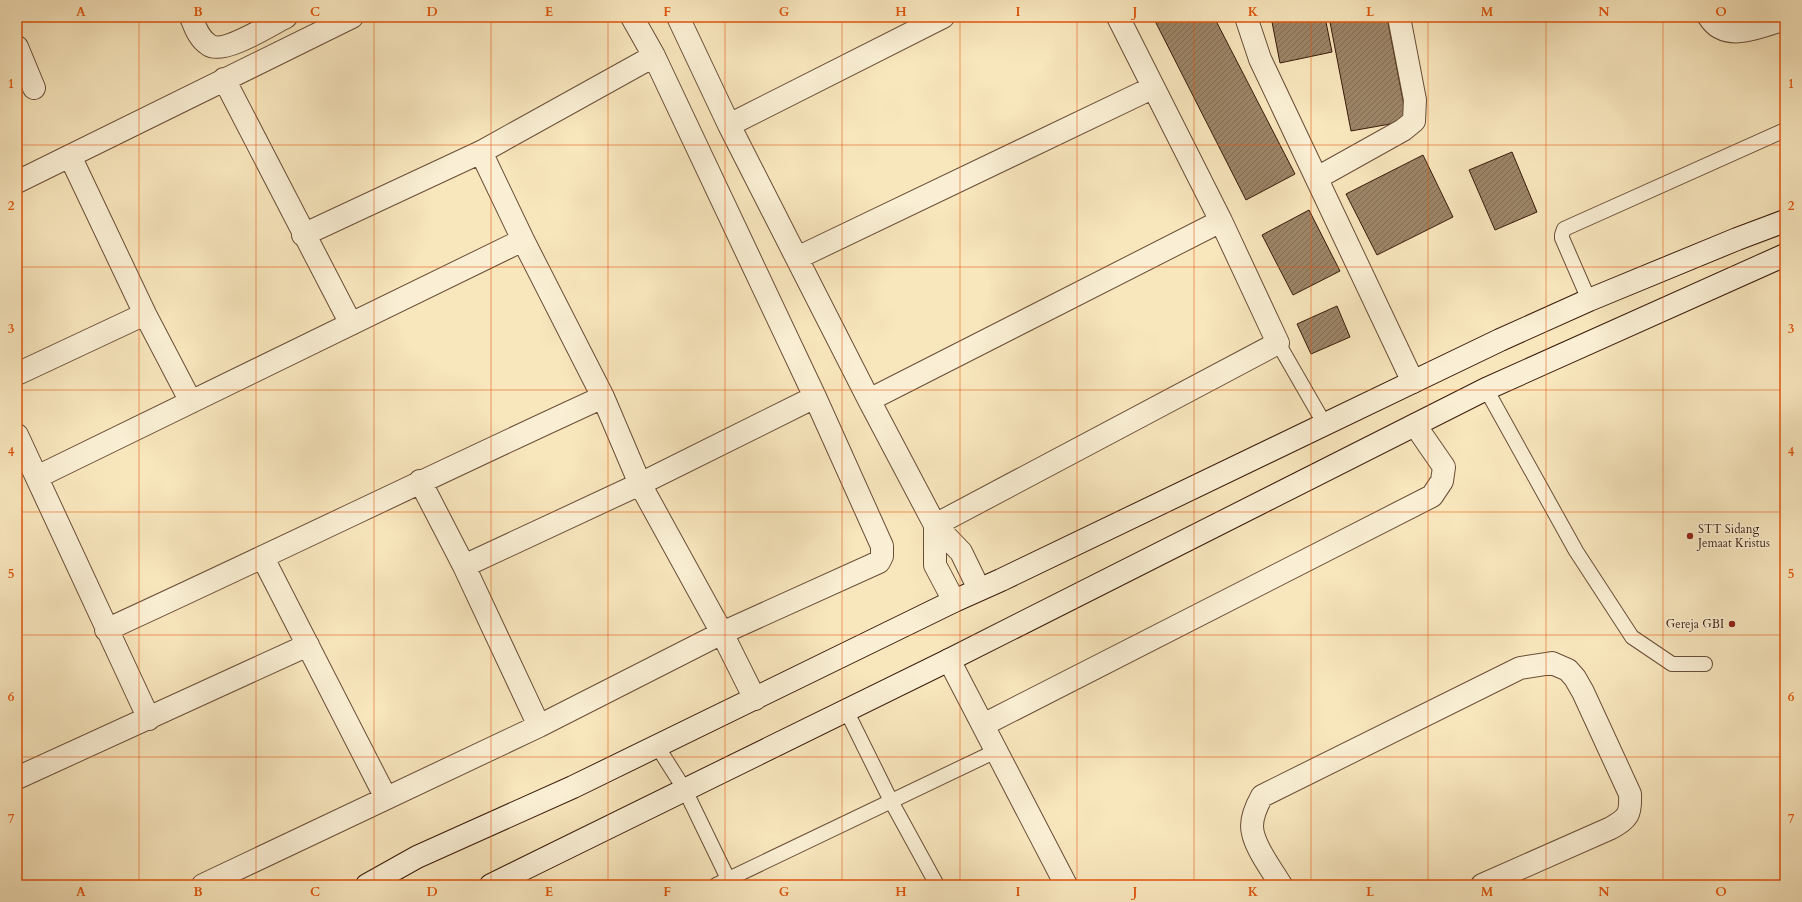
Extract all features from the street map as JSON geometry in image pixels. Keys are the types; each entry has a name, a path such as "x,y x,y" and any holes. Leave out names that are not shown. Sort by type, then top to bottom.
{"street":[{"path":"191,17 197,32 203,40 210,46 217,47 240,40 286,17"},
{"path":"17,182 352,17"},
{"path":"203,885 539,726 722,634 879,562 882,556 882,546 816,397 654,56 632,17"},
{"path":"678,17 729,125 869,400 935,525 961,552 979,589"},
{"path":"729,125 943,17"},
{"path":"935,525 1278,344 1221,221 1152,88 1118,17"},
{"path":"1246,17 1260,59 1413,382"},
{"path":"1317,178 1403,130 1414,121 1415,100 1400,17"},
{"path":"1709,17 1720,28 1739,32 1785,19"},
{"path":"17,47 34,88"},
{"path":"303,235 481,152 654,56"},
{"path":"224,79 303,235 351,324"},
{"path":"797,258 1152,88"},
{"path":"481,152 523,240 603,397 640,484 722,634 755,698"},
{"path":"70,156 145,314 191,402"},
{"path":"869,400 1221,221"},
{"path":"366,885 417,857 573,787 954,601 1500,340 1589,300 1737,239 1785,221"},
{"path":"38,477 523,240"},
{"path":"491,885 949,660 1486,389 1785,255"},
{"path":"17,374 145,314"},
{"path":"106,630 263,558 420,481 603,397"},
{"path":"464,566 640,484 816,397"},
{"path":"983,724 1432,496 1442,482 1444,467 1415,425"},
{"path":"17,435 38,477 106,630 148,719"},
{"path":"420,481 464,566 539,726"},
{"path":"935,525 935,565 954,601"},
{"path":"263,558 386,798"},
{"path":"17,778 308,645"},
{"path":"949,660 1066,885"},
{"path":"1281,885 1254,839 1252,826 1255,810 1262,796 1520,668 1552,663 1568,670 1583,692 1630,794 1631,809 1626,819 1611,828 1482,885"}],"lane":[{"path":"1589,300 1562,238 1564,229 1785,130"},
{"path":"1278,344 1324,423"},
{"path":"1486,389 1576,551 1632,637 1672,664 1705,664"},
{"path":"846,710 891,802 937,885"},
{"path":"657,746 685,790 725,883 996,752"}],"building":[{"path":"1153,17 1214,17 1295,174 1246,200"},
{"path":"1271,17 1325,17 1332,52 1280,63"},
{"path":"1329,17 1387,17 1407,121 1351,131"},
{"path":"1512,152 1537,212 1495,230 1469,170"},
{"path":"1423,155 1453,217 1377,255 1346,194"},
{"path":"1309,210 1340,271 1293,295 1262,235"},
{"path":"1337,306 1350,337 1311,354 1297,324"}],"place":[{"name":"STT Sidang Jemaat Kristus","path":"1690,536"},
{"name":"Gereja GBI","path":"1732,624"}]}
